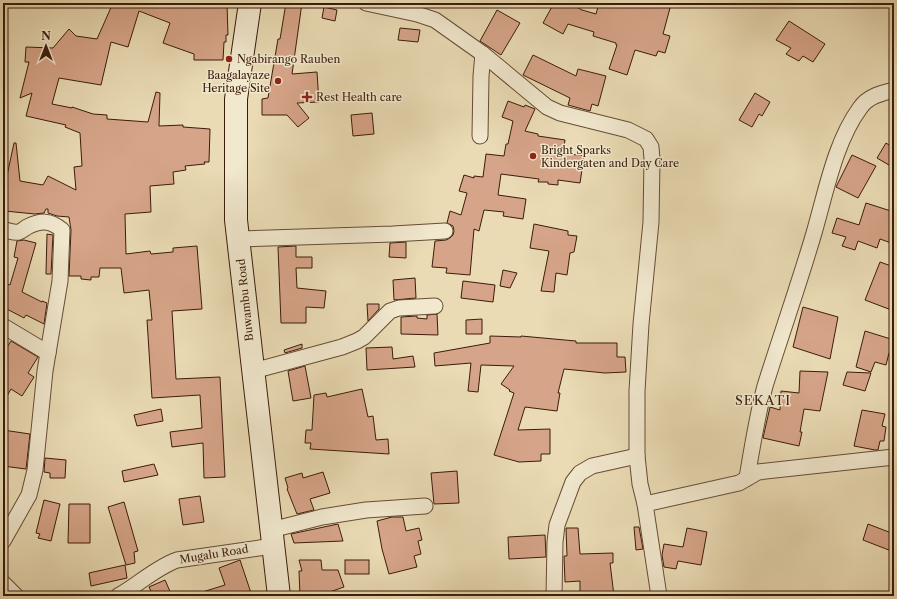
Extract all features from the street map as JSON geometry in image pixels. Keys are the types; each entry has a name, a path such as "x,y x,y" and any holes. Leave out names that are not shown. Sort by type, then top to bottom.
{"street":[{"name":"Buwambu Road","path":"250,3 236,99 236,220 279,596"},
{"path":"366,3 417,14 435,20 483,54 547,107 560,113 628,130 646,139 651,147 651,222 641,324 637,391 637,456 640,484 645,504 659,596"},
{"path":"480,136 483,54"},
{"path":"747,478 765,387 834,165 844,138 861,106 873,96 894,90"},
{"path":"3,229 14,232 20,231 43,222 54,223 62,230 60,281 45,371 35,470 29,495 3,541"},
{"path":"238,239 393,234 445,230"},
{"path":"253,371 342,347 357,341 364,337 390,311 399,308 435,306"},
{"path":"3,326 48,353"},
{"path":"554,596 555,542 557,525 573,482 580,473 592,466 637,456"},
{"path":"645,504 739,483 758,472 768,470 894,457"},
{"name":"Mugalu Road","path":"118,596 142,582 164,565 177,560 272,538 322,517 359,511 425,506"},
{"path":"3,583 16,596"}],"building":[{"path":"113,3 227,3 228,35 226,35 226,42 224,42 223,60 194,60 194,54 163,43 170,23 139,11 128,47 111,42 101,85 59,78 52,104 72,107 93,114 107,115 107,119 148,122 156,92 160,93 159,126 183,125 183,127 210,129 209,162 204,162 205,164 185,166 186,170 173,172 174,184 150,186 151,212 125,214 126,254 150,251 151,254 173,252 173,248 197,246 202,309 172,311 176,379 220,377 225,477 204,478 203,443 172,447 170,432 202,428 200,395 152,398 147,320 152,320 149,290 124,293 121,268 100,268 99,277 91,277 91,280 81,279 81,276 69,276 71,230 69,217 57,216 48,213 48,209 46,209 44,213 35,214 5,211 7,200 3,199 3,184 5,185 14,143 16,143 20,181 43,185 48,176 76,190 74,167 82,166 80,133 65,127 66,125 26,116 32,93 20,98 29,62 25,62 26,47 53,48 69,29 76,36 97,39"},
{"path":"286,3 302,3 292,74 317,72 319,102 297,103 309,118 298,127 287,115 262,115 262,99 268,98"},
{"path":"554,3 569,3 582,10 596,14 599,3 653,3 670,8 663,34 670,36 665,53 658,51 656,56 635,50 627,75 609,69 617,45 616,43 593,36 594,32 568,24 563,34 543,23"},
{"path":"324,7 337,10 335,21 322,18"},
{"path":"497,10 520,23 501,55 480,41"},
{"path":"789,21 825,44 813,62 803,56 799,61 786,54 791,48 776,40"},
{"path":"400,28 420,30 418,42 398,40"},
{"path":"533,55 576,76 578,69 606,76 598,106 592,104 590,111 568,105 570,98 523,75"},
{"path":"755,93 770,102 762,116 759,114 752,127 739,120"},
{"path":"508,101 524,107 525,105 535,109 525,131 538,134 538,136 565,140 563,153 584,156 580,183 558,180 558,185 548,184 548,182 538,182 539,179 501,174 498,195 526,199 523,219 503,216 504,212 484,210 479,231 474,229 470,275 446,273 447,268 432,267 435,241 446,240 453,235 453,226 447,223 450,211 461,215 467,193 459,191 464,175 474,178 474,176 483,177 486,154 504,156 513,121 502,117"},
{"path":"372,113 374,134 353,136 351,115"},
{"path":"886,143 894,148 894,168 877,158"},
{"path":"852,155 876,166 858,198 836,187"},
{"path":"866,203 894,212 894,244 880,239 877,248 858,241 855,250 842,246 846,237 832,233 837,218 859,225"},
{"path":"534,224 568,231 568,235 577,236 574,252 570,253 567,275 556,273 554,292 541,291 549,251 530,248"},
{"path":"47,234 53,235 51,274 46,274"},
{"path":"24,240 36,243 22,292 47,303 44,324 26,315 24,318 3,307 3,282 10,285 18,258 14,257 17,241"},
{"path":"406,242 406,258 389,257 390,243"},
{"path":"296,246 296,257 312,257 312,268 296,268 297,288 326,291 324,308 306,307 306,323 281,323 278,247"},
{"path":"880,262 894,267 894,311 865,300"},
{"path":"503,270 517,273 510,288 500,286"},
{"path":"415,278 416,298 394,300 393,280"},
{"path":"463,281 495,285 493,302 461,298"},
{"path":"367,304 379,304 379,309 368,321"},
{"path":"803,307 838,317 830,359 793,347"},
{"path":"437,314 438,335 401,334 401,317 417,316 417,318 427,319 427,315"},
{"path":"482,319 482,334 466,334 466,320"},
{"path":"865,331 894,340 894,355 889,353 886,365 875,362 871,372 856,367"},
{"path":"490,336 521,336 576,341 576,343 617,343 617,357 625,357 626,372 605,373 564,369 558,393 560,393 557,411 525,407 518,430 550,429 550,454 541,454 541,461 519,462 494,455 514,393 509,391 510,390 501,384 514,366 481,365 478,392 468,391 471,363 435,366 434,353 490,343"},
{"path":"11,341 38,357 28,373 34,377 22,396 11,389 3,403 3,365 8,357 3,354"},
{"path":"302,344 302,348 285,353 284,350"},
{"path":"392,347 393,359 413,356 415,367 367,370 366,348"},
{"path":"305,366 311,398 293,401 288,371"},
{"path":"800,371 828,372 820,411 804,409 799,446 763,438 770,407 780,410 781,391 799,393"},
{"path":"847,372 871,373 865,391 843,385"},
{"path":"362,389 368,417 373,416 376,440 388,439 389,454 310,449 311,443 305,443 306,430 312,430 314,395 326,393 327,397"},
{"path":"161,409 163,421 137,426 134,415"},
{"path":"862,410 885,414 882,426 886,427 884,441 880,441 878,450 854,446"},
{"path":"3,430 30,434 26,469 3,466"},
{"path":"45,458 66,460 65,478 50,478 50,473 44,472"},
{"path":"154,464 158,475 124,482 122,471"},
{"path":"457,471 459,503 434,504 431,473"},
{"path":"323,472 330,493 310,499 314,510 297,514 287,489 285,478 302,473 303,478"},
{"path":"200,496 204,522 183,525 179,499"},
{"path":"44,500 60,504 51,541 38,538 40,534 36,533"},
{"path":"124,502 138,551 134,552 135,563 126,565 108,507"},
{"path":"69,504 90,504 90,543 68,543"},
{"path":"392,517 403,517 406,531 419,528 422,540 418,541 421,554 414,556 417,567 389,574 382,549 377,521"},
{"path":"338,524 343,541 294,543 291,534"},
{"path":"868,524 894,534 894,552 863,540"},
{"path":"634,527 639,527 643,549 636,550"},
{"path":"566,528 578,528 580,554 613,553 613,563 610,563 614,596 580,596 580,581 565,582 564,556 567,556"},
{"path":"687,528 707,532 701,565 678,561 676,569 664,567 662,555 664,544 683,547"},
{"path":"545,535 546,557 509,559 508,537"},
{"path":"240,560 252,596 197,596 196,594 225,585 219,568"},
{"path":"299,560 321,560 322,570 338,570 344,587 318,596 300,596 299,571 302,571"},
{"path":"345,560 369,560 369,574 345,574"},
{"path":"125,565 127,578 91,586 89,573"},
{"path":"165,580 172,596 153,596 149,587"}],"place":[{"name":"Ngabirango Rauben","path":"229,59"},
{"name":"Baagalayaze Heritage Site","path":"278,81"},
{"name":"Rest Health care","path":"307,97"},
{"name":"Bright Sparks Kindergaten and Day Care","path":"533,156"}],"district":[{"name":"SEKATI","path":"763,400"}]}
